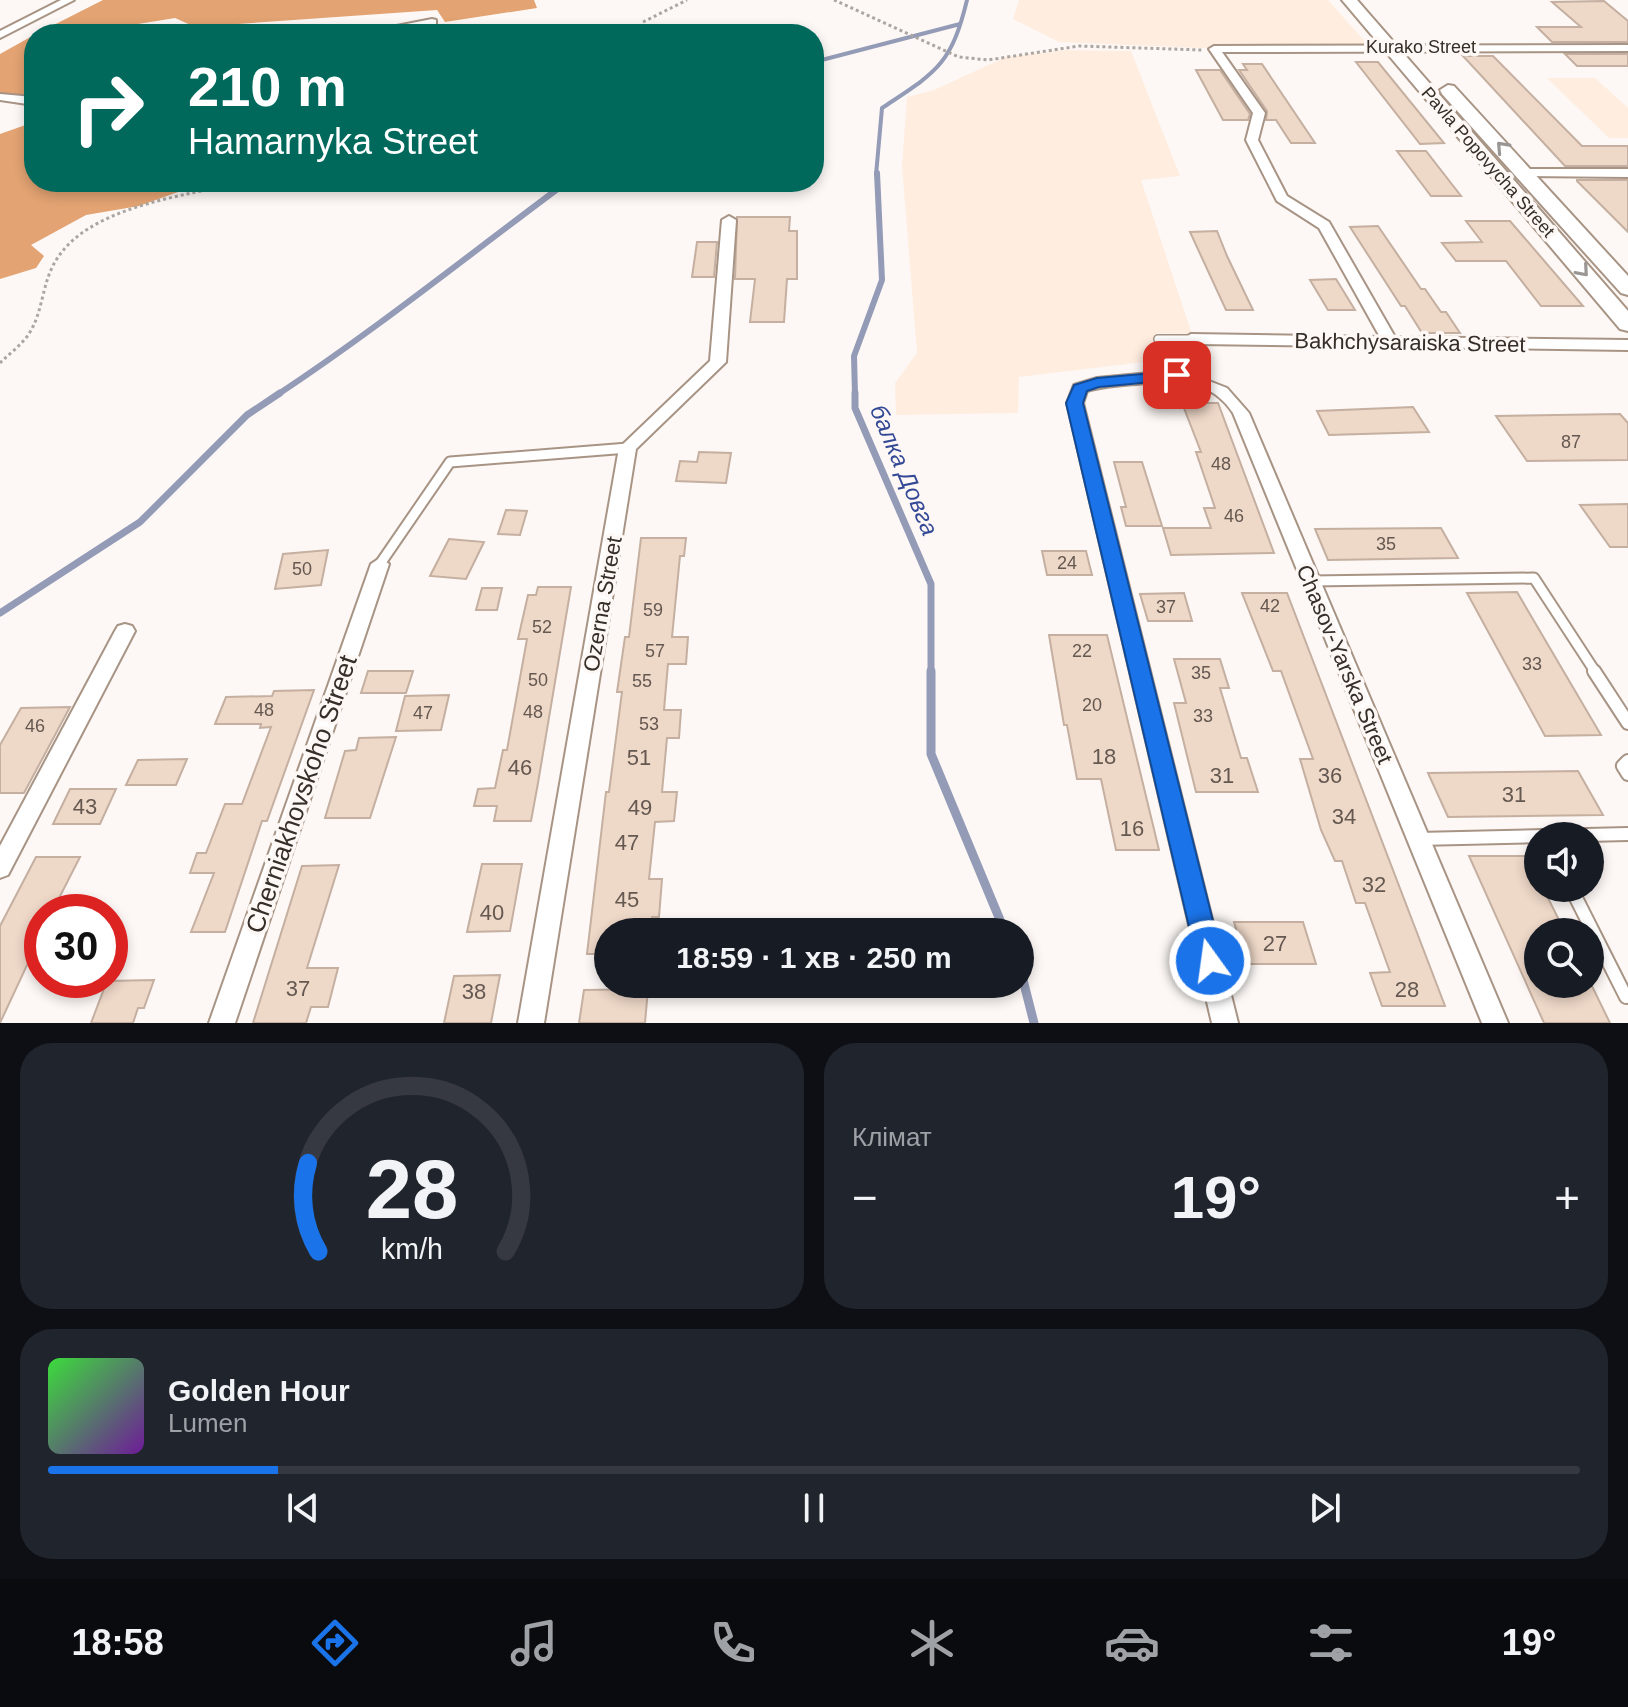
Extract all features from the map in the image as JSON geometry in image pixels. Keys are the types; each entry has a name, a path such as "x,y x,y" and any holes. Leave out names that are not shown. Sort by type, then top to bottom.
{"main road":[{"name":"Pavla Popovycha Street","path":"1349,0 1526,173 1628,289"},
{"name":"Pavla Popovycha Street","path":"1367,0 1398,47 1628,324"}],"street":[{"path":"0,35 69,0"},
{"path":"420,24 432,22"},
{"name":"Kurako Street","path":"1214,49 1628,48"},
{"path":"1214,49 1259,113 1252,140 1282,198 1324,225 1390,341"},
{"path":"0,97 24,100"},
{"path":"1526,173 1628,173"},
{"path":"628,448 718,362 729,220"},
{"path":"1191,339 1177,375 1097,383 1080,388 1075,403 1225,1023"},
{"name":"Bakhchysaraiska Street","path":"1191,339 1628,345"},
{"name":"Chasov-Yarska Street","path":"1177,375 1216,385 1231,397 1495,1023"},
{"name":"Ozerna Street","path":"531,1023 628,448"},
{"name":"Cherniakhovskoho Street","path":"222,1023 380,564"},
{"path":"0,868 125,631"}],"lane":[{"path":"1158,339 1191,339"},
{"path":"380,564 450,462 628,448"},
{"path":"1311,581 1534,578 1628,723"},
{"path":"1628,761 1623,766 1628,774"},
{"path":"1604,835 1628,834"},
{"path":"1418,839 1524,836"},
{"path":"1578,902 1627,998"}],"path":[{"path":"643,24 687,0"},
{"path":"834,0 956,56 988,60 1079,46 1214,49"},
{"path":"0,363 33,329 45,282 61,253 84,233 132,211 205,192"}],"shaded area":[{"path":"103,0 534,0 537,8 445,22 437,10 238,24 188,24 175,18 138,24 56,24"},
{"path":"1019,0 1328,0 1369,46 1200,48 1059,42 1013,19"},
{"path":"24,41 23,99 0,96 0,54"},
{"path":"1064,50 1131,51 1180,176 1141,180 1192,334 1157,333 1161,360 1019,377 1018,413 896,415 895,383 917,353 902,166 907,97 934,90 1006,57"},
{"path":"1547,78 1595,78 1628,108 1628,138 1609,138"},
{"path":"24,126 24,192 178,192 139,206 86,215 31,245 44,256 36,268 0,279 0,134"}],"building":[{"path":"1604,1 1628,21 1628,42 1552,42 1537,27 1581,27 1552,2"},
{"path":"1565,54 1628,54 1628,66 1577,66"},
{"path":"1463,56 1493,56 1582,146 1628,146 1628,166 1565,166"},
{"path":"1356,62 1378,62 1444,143 1420,144"},
{"path":"1243,64 1262,64 1315,143 1291,143 1276,120 1266,120 1267,111 1239,70 1247,70"},
{"path":"1196,70 1220,70 1250,114 1248,120 1223,120"},
{"path":"1397,151 1426,151 1461,196 1431,196"},
{"path":"1628,180 1628,232 1577,181"},
{"path":"737,217 790,217 789,231 797,231 797,279 787,279 784,322 750,322 755,279 735,279"},
{"path":"1466,221 1510,221 1583,306 1541,306 1506,261 1456,261 1442,243 1482,242"},
{"path":"1378,226 1421,289 1425,289 1441,312 1446,312 1460,333 1422,333 1405,306 1401,306 1350,227"},
{"path":"1217,231 1253,310 1226,310 1190,232"},
{"path":"697,242 717,242 714,277 692,277"},
{"path":"1336,279 1355,310 1328,310 1310,280"},
{"path":"1182,403 1218,403 1274,553 1171,555 1163,528 1211,528 1204,508 1215,508 1196,452 1201,452"},
{"path":"1413,407 1429,432 1329,435 1317,411"},
{"path":"1620,414 1628,423 1628,460 1527,461 1496,416"},
{"path":"699,452 731,453 726,483 676,481 680,461 697,462"},
{"path":"1114,462 1142,462 1162,526 1126,526 1121,507 1126,507"},
{"path":"1628,504 1628,547 1610,547 1580,505"},
{"path":"506,510 527,511 520,535 498,534"},
{"path":"1441,528 1458,558 1328,560 1315,529"},
{"path":"641,538 686,538 684,556 680,556 672,637 688,637 686,664 668,664 664,710 681,710 679,738 667,738 662,792 677,792 674,821 655,822 649,879 662,879 659,917 594,918 594,954 587,954 606,792 609,792 622,692 617,692 625,637 629,637"},
{"path":"449,539 484,542 466,579 430,576"},
{"path":"328,550 321,585 275,589 283,554"},
{"path":"1042,551 1086,551 1092,575 1047,575"},
{"path":"538,587 571,587 531,821 494,821 497,806 474,806 478,789 495,788 503,750 507,750 527,639 518,639 528,595 536,595"},
{"path":"482,588 502,588 497,610 476,610"},
{"path":"1517,592 1601,735 1545,736 1467,593"},
{"path":"1184,593 1192,621 1148,621 1140,594"},
{"path":"1242,593 1287,593 1445,1006 1382,1006 1370,973 1390,972 1365,903 1356,903 1342,861 1335,861 1321,830 1300,759 1313,759 1281,671 1273,671"},
{"path":"1049,635 1107,635 1159,850 1116,850 1101,779 1077,779 1067,725 1064,725"},
{"path":"1174,659 1220,659 1229,688 1220,688 1241,758 1247,758 1258,792 1196,792 1174,703 1186,703"},
{"path":"368,671 413,671 406,693 361,693"},
{"path":"314,690 267,821 262,821 225,932 191,932 214,873 190,873 197,853 206,853 225,804 242,804 271,727 260,728 261,724 215,724 226,697 272,696 274,691"},
{"path":"449,695 441,730 396,731 405,696"},
{"path":"70,707 24,793 0,793 0,745 21,708"},
{"path":"396,737 370,818 325,818 345,751 356,750 359,738"},
{"path":"187,759 176,785 126,785 138,760"},
{"path":"1578,771 1603,815 1448,817 1428,773"},
{"path":"70,789 116,789 100,824 53,824"},
{"path":"1469,856 1524,856 1524,902 1550,902 1558,918 1524,918 1524,978"},
{"path":"36,857 80,857 61,894 24,894 24,972 0,1023 0,926"},
{"path":"482,864 522,864 510,931 467,932"},
{"path":"339,865 307,968 338,968 328,1007 311,1007 306,1023 253,1023 302,866"},
{"path":"1234,922 1303,922 1316,964 1246,964"},
{"path":"500,975 491,1023 444,1023 454,976"},
{"path":"154,980 144,1008 138,1008 133,1023 91,1023 101,998 128,998 128,981"},
{"path":"584,990 594,990 594,998 647,998 645,1023 579,1023"},
{"path":"1533,998 1598,998 1610,1023 1544,1023"}],"waterway":[{"name":"балка Довга","path":"876,175 882,108 939,65 955,40 967,0"},
{"path":"824,59 960,24"},
{"name":"балка Довга","path":"855,395 854,356 882,280 877,173"},
{"path":"277,395 554,192"},
{"path":"0,613 140,522 247,415 277,395"},
{"name":"балка Довга","path":"855,395 855,408 931,584 931,754 999,918"},
{"name":"балка Довга","path":"1028,998 1034,1023"}],"route":[{"path":"1177,375 1097,383 1080,388 1075,403 1210,961"}]}
